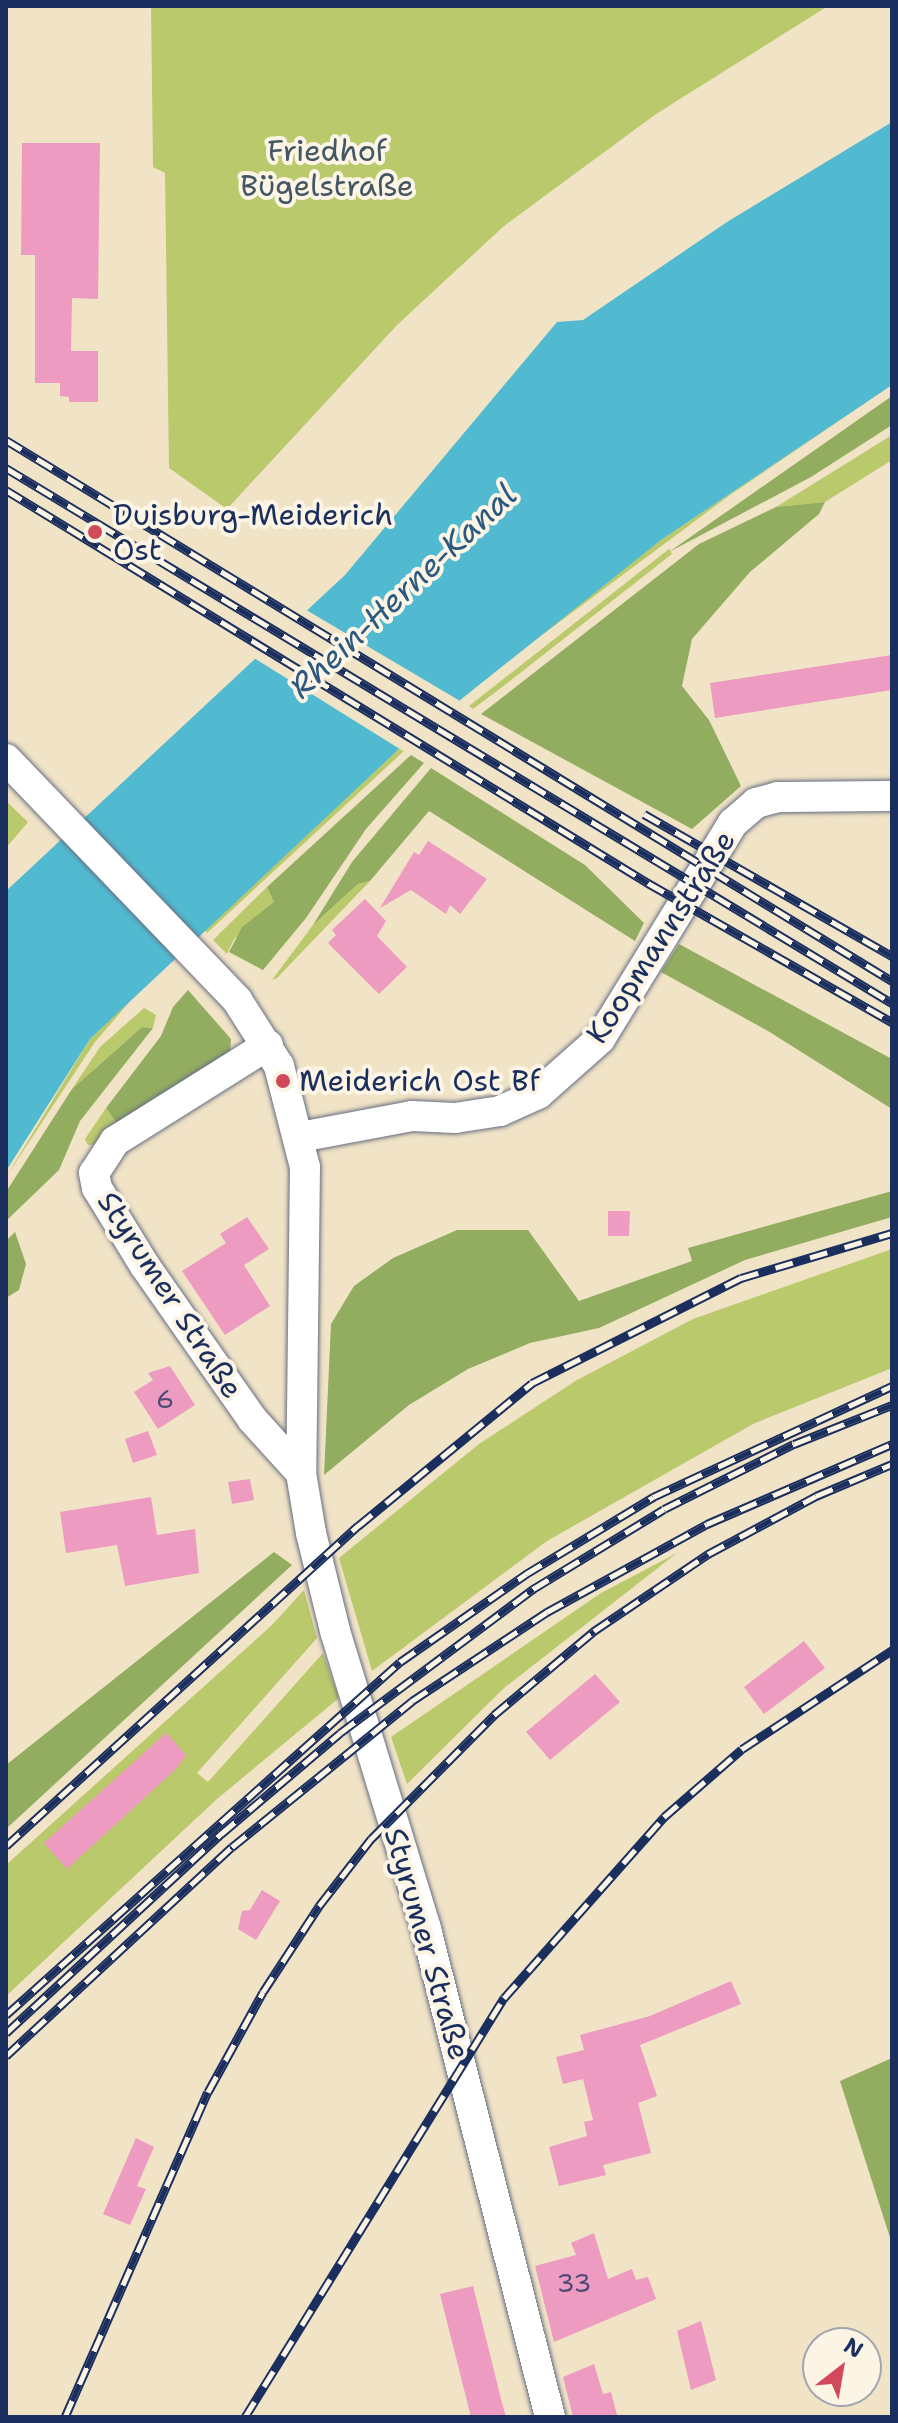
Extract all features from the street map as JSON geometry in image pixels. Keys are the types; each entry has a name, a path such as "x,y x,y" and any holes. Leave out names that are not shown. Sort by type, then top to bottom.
{"street":[{"path":"6,759 210,970 268,1045 300,1137"},
{"name":"Koopmannstraße","path":"300,1137 412,1116 455,1118 500,1111 538,1094 600,1039 650,953 733,823 745,813 778,797 892,796"},
{"name":"Styrumer Straße","path":"268,1045 115,1141 94,1173 97,1188 145,1266 252,1419 301,1473"},
{"name":"Styrumer Straße","path":"300,1137 305,1167 301,1473 335,1631 426,1929 550,2417"}],"green space":[{"name":"Friedhof Bügelstraße","path":"151,6 828,6 656,114 504,226 397,325 227,509 169,468 165,173 153,167"},
{"path":"892,385 730,495 456,699 661,540"},
{"path":"892,396 892,425 811,477 669,552"},
{"path":"892,435 892,460 825,502 776,507"},
{"path":"825,502 819,514 750,572 692,639 682,686 709,720 741,786 692,829 481,714 699,544 776,507"},
{"path":"669,549 672,554 473,709 469,706"},
{"path":"400,748 404,751 207,933 204,930"},
{"path":"411,755 424,763 366,829 306,918 263,970 229,952 242,927 274,902 267,887"},
{"path":"431,768 585,865 644,923 635,941 429,811 370,881 358,884 313,925 352,862"},
{"path":"6,801 28,822 6,848"},
{"path":"370,881 272,980 313,925 358,884"},
{"path":"267,887 275,902 234,939 227,954 213,940"},
{"path":"679,944 892,1059 892,1109 768,1031 661,972"},
{"path":"188,990 231,1039 230,1054 118,1125 106,1108 161,1036 173,1007"},
{"path":"132,999 95,1042 6,1177 90,1039"},
{"path":"144,1008 156,1015 153,1028 142,1027 72,1089 100,1047"},
{"path":"142,1027 153,1028 80,1121 59,1170 6,1221 6,1192 72,1089"},
{"path":"106,1108 118,1125 98,1144 88,1145 85,1139"},
{"path":"892,1191 892,1217 745,1260 599,1328 530,1343 468,1369 409,1405 324,1475 331,1324 354,1286 393,1258 457,1230 528,1230 579,1301 692,1261 688,1248"},
{"path":"15,1232 26,1264 19,1290 6,1298 6,1241"},
{"path":"892,1249 892,1368 753,1424 547,1541 372,1671 339,1558 479,1444 577,1380 693,1319"},
{"path":"274,1552 292,1565 6,1829 6,1765"},
{"path":"677,1553 504,1688 407,1784 391,1737 601,1593"},
{"path":"304,1590 317,1638 197,1773 208,1782 323,1653 339,1698 217,1799 6,1996 6,1865 272,1625"},
{"path":"892,2058 892,2244 840,2081"}],"water":[{"name":"Rhein-Herne-Kanal","path":"892,122 892,385 661,540 400,748 90,1039 6,1171 6,891 345,575 557,322 583,320 727,222"}],"pier":[{"path":"303,608 460,701 403,751 251,656"}],"building":[{"path":"22,143 100,143 98,299 72,298 71,351 98,351 98,402 69,402 69,397 60,396 60,383 35,383 35,255 21,255"},
{"path":"892,655 892,690 715,718 710,683"},
{"path":"428,841 487,879 460,914 450,905 446,914 411,890 380,908 414,852 419,855"},
{"path":"365,899 386,921 377,936 407,967 379,994 328,943 336,935 332,930"},
{"path":"608,1211 630,1211 629,1236 608,1236"},
{"path":"247,1217 269,1249 244,1265 270,1306 225,1335 182,1271 226,1243 220,1234"},
{"path":"170,1366 195,1405 158,1429 134,1392 153,1380 148,1373"},
{"path":"148,1431 157,1455 133,1463 125,1439"},
{"path":"250,1479 254,1500 232,1504 228,1482"},
{"path":"151,1497 157,1535 195,1529 199,1573 125,1586 117,1545 66,1553 60,1512"},
{"path":"804,1641 825,1668 764,1714 744,1687"},
{"path":"595,1674 620,1702 550,1760 526,1732"},
{"path":"166,1733 186,1755 177,1768 67,1869 44,1843"},
{"path":"262,1890 280,1901 256,1940 238,1929 242,1911 250,1910"},
{"path":"731,1981 741,2004 640,2045 657,2096 638,2103 651,2153 603,2165 606,2175 559,2186 549,2147 587,2136 584,2122 593,2120 583,2079 563,2084 556,2057 584,2050 580,2035 650,2016"},
{"path":"136,2138 154,2147 137,2186 146,2189 130,2225 103,2214"},
{"path":"594,2233 608,2279 632,2269 636,2280 648,2277 656,2299 554,2342 535,2266 576,2255 571,2243"},
{"path":"473,2286 506,2417 471,2417 440,2294"},
{"path":"701,2321 716,2380 691,2390 677,2331"},
{"path":"594,2364 603,2394 611,2392 617,2415 573,2417 563,2377"}],"railway":[{"path":"6,440 892,981"},
{"path":"6,468 892,1003"},
{"path":"6,490 648,883 892,1022"},
{"path":"644,814 892,956"},
{"path":"6,1846 358,1526 532,1383 741,1278 892,1233"},
{"path":"6,2015 400,1662 526,1574 653,1497 892,1386"},
{"path":"6,2033 221,1834 340,1733 533,1589 664,1509 794,1444 892,1405"},
{"path":"6,2056 232,1847 412,1701 547,1612 707,1524 892,1444"},
{"path":"65,2417 208,2092 263,1992 319,1906 371,1839 494,1715 594,1631 708,1554 816,1496 892,1464"},
{"path":"245,2417 504,1998 664,1817 742,1749 892,1650"}],"place":[{"name":"Duisburg-Meiderich Ost","path":"95,532"},
{"name":"Meiderich Ost Bf","path":"283,1081"}]}
